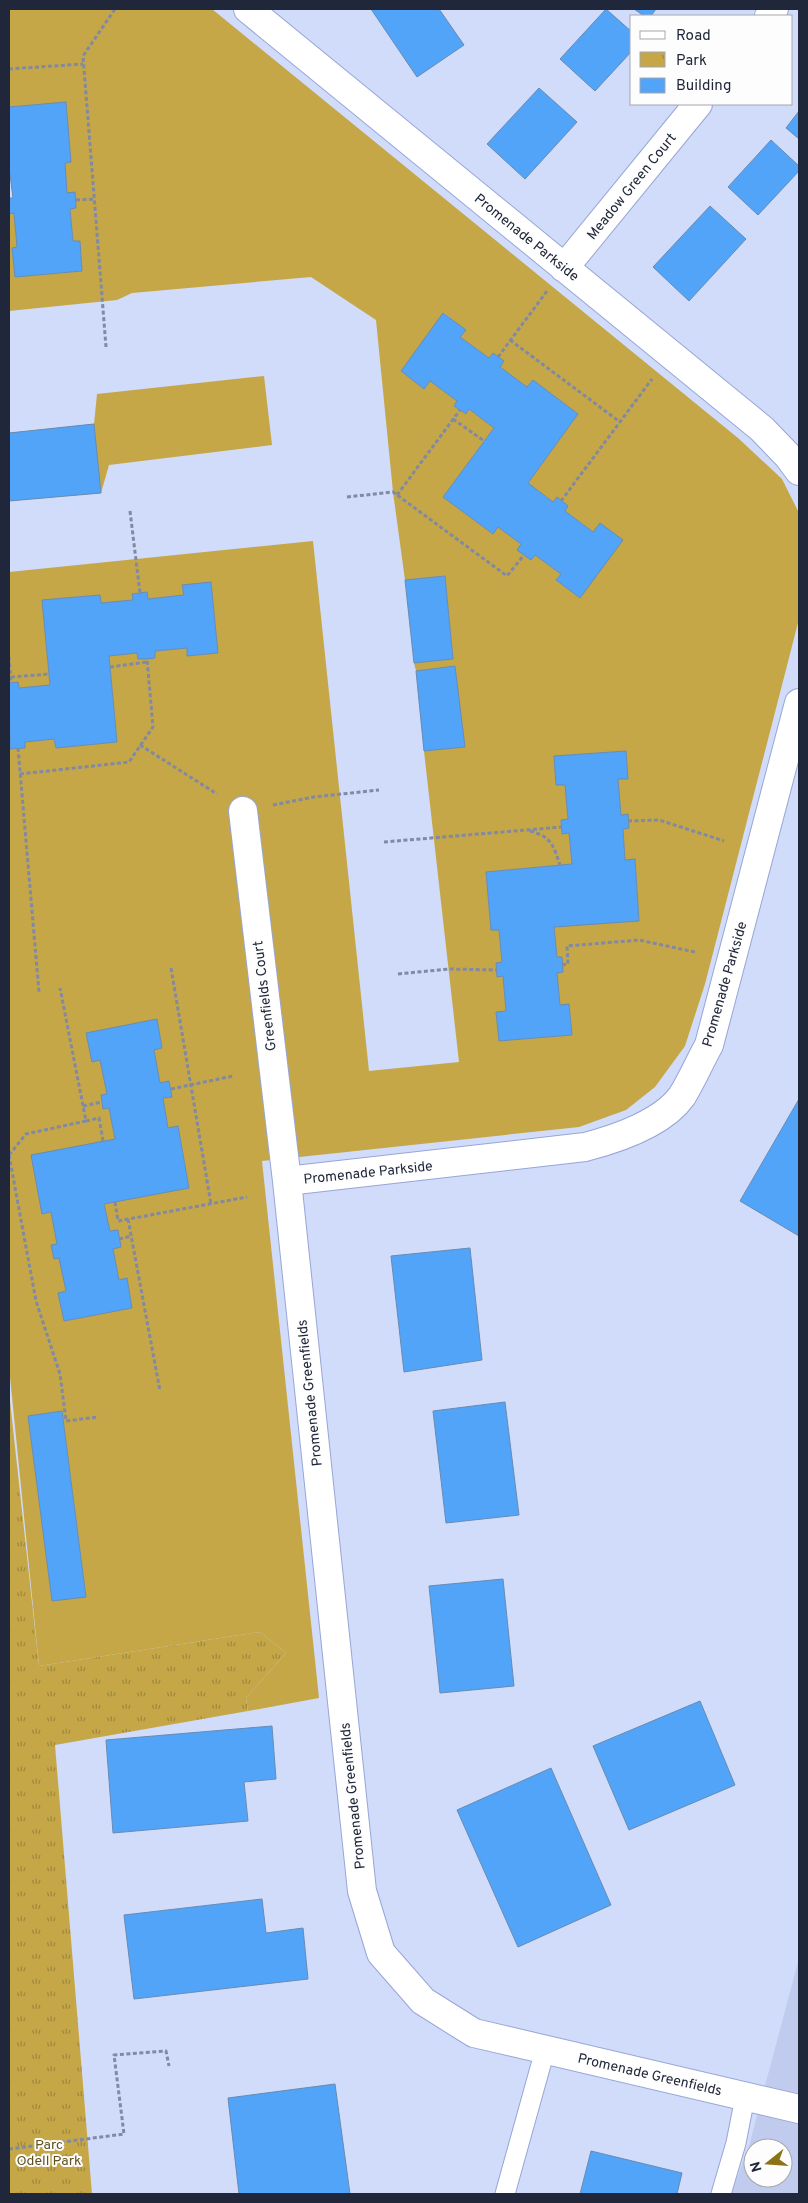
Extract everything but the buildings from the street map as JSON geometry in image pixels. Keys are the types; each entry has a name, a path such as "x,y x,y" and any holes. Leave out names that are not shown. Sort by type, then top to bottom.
{"street":[{"name":"Promenade Parkside","path":"257,12 564,268 762,429 788,456 799,472"},
{"name":"Meadow Green Court","path":"564,268 697,105"},
{"name":"Promenade Parkside","path":"287,1181 585,1147 618,1138 661,1116 681,1097 709,1045 799,703"},
{"name":"Greenfields Court","path":"243,811 287,1181"},
{"name":"Promenade Greenfields","path":"287,1181 362,1891 381,1953 423,2001 474,2033 799,2109"}],"lane":[{"path":"506,2194 545,2050"},
{"path":"720,2194 736,2143 745,2096"}],"path":[{"path":"106,347 83,56 115,9"},
{"path":"9,69 83,64"},
{"path":"76,200 94,199"},
{"path":"498,357 564,268"},
{"path":"510,340 621,422"},
{"path":"561,501 671,355"},
{"path":"397,495 460,410"},
{"path":"453,419 484,441"},
{"path":"347,497 393,492 507,576 524,555"},
{"path":"130,511 140,593"},
{"path":"9,657 11,682"},
{"path":"20,774 129,762 153,726 147,661 110,667"},
{"path":"11,677 49,674"},
{"path":"140,745 243,811 314,797 379,790"},
{"path":"18,748 39,992"},
{"path":"628,821 659,820 724,841"},
{"path":"384,842 562,827"},
{"path":"527,830 544,834 553,844 560,866"},
{"path":"562,964 568,964 567,946 639,940 695,952"},
{"path":"170,968 211,1204"},
{"path":"398,974 449,970 497,970"},
{"path":"60,988 86,1121"},
{"path":"171,1089 233,1076"},
{"path":"83,1106 102,1102"},
{"path":"98,1417 66,1421 60,1374 36,1301 9,1155 26,1134 99,1118 103,1142"},
{"path":"115,1202 118,1221 247,1197"},
{"path":"128,1219 160,1391"},
{"path":"119,1239 132,1236"},
{"path":"9,2148 124,2134 114,2056 166,2051 169,2066"}],"shaded area":[{"path":"799,1958 799,2194 731,2194 743,2162 743,2188 793,2188 793,2138 751,2138"}],"green space":[{"path":"9,9 212,9 738,438 782,479 799,513 799,619 705,984 685,1046 655,1087 626,1110 579,1127 262,1161 319,1698 248,1711 246,1698 286,1653 260,1632 39,1666 9,1367 9,743 10,749 25,748 25,742 54,739 56,748 117,742 109,656 137,653 138,659 147,659 155,651 187,648 188,656 218,653 211,583 182,586 184,595 148,599 147,592 132,594 133,600 101,603 99,595 42,600 50,685 19,688 18,682 9,683 9,572 313,541 369,1071 459,1062 424,751 464,747 455,666 416,671 414,663 453,659 445,576 405,580 393,492 376,320 311,277 132,293 117,300 9,311 9,214 14,213 17,247 12,248 15,277 82,271 80,241 73,241 70,209 76,208 75,193 67,193 65,163 71,162 66,102 9,107","holes":["444,313 465,330 460,337 489,358 493,353 504,361 500,367 527,387 533,380 578,414 528,483 553,502 557,498 568,506 565,511 593,532 580,598 556,580 561,574 535,555 531,560 518,550 521,544 498,527 493,534 443,497 494,428 469,409 466,414 454,406 457,401 430,381 424,389 401,371","626,751 628,778 618,779 621,815 628,814 623,829 625,860 635,859 639,920 554,927 557,957 563,972 557,973 560,1005 569,1005 572,1035 499,1041 496,1012 506,1011 503,976 497,976 496,963 502,962 499,930 491,930 486,872 572,864 569,833 562,834 561,820 568,819 565,785 556,785 554,756","157,1020 162,1048 154,1050 160,1083 169,1081 172,1096 163,1098 168,1128 178,1126 189,1187 104,1204 110,1231 118,1230 121,1247 113,1249 119,1280 127,1279 132,1308 64,1321 58,1293 66,1291 51,1212 42,1214 115,1139 109,1108 103,1109 101,1095 107,1094 100,1060 92,1061 86,1033","62,1411 86,1596 52,1601 28,1416"]},
{"path":"264,376 272,445 109,465 101,493 9,501 9,433 94,424 97,394"},
{"name":"Parc Odell Park","path":"9,1392 39,1666 260,1632 286,1653 246,1698 248,1711 55,1745 92,2194 9,2194"}]}
